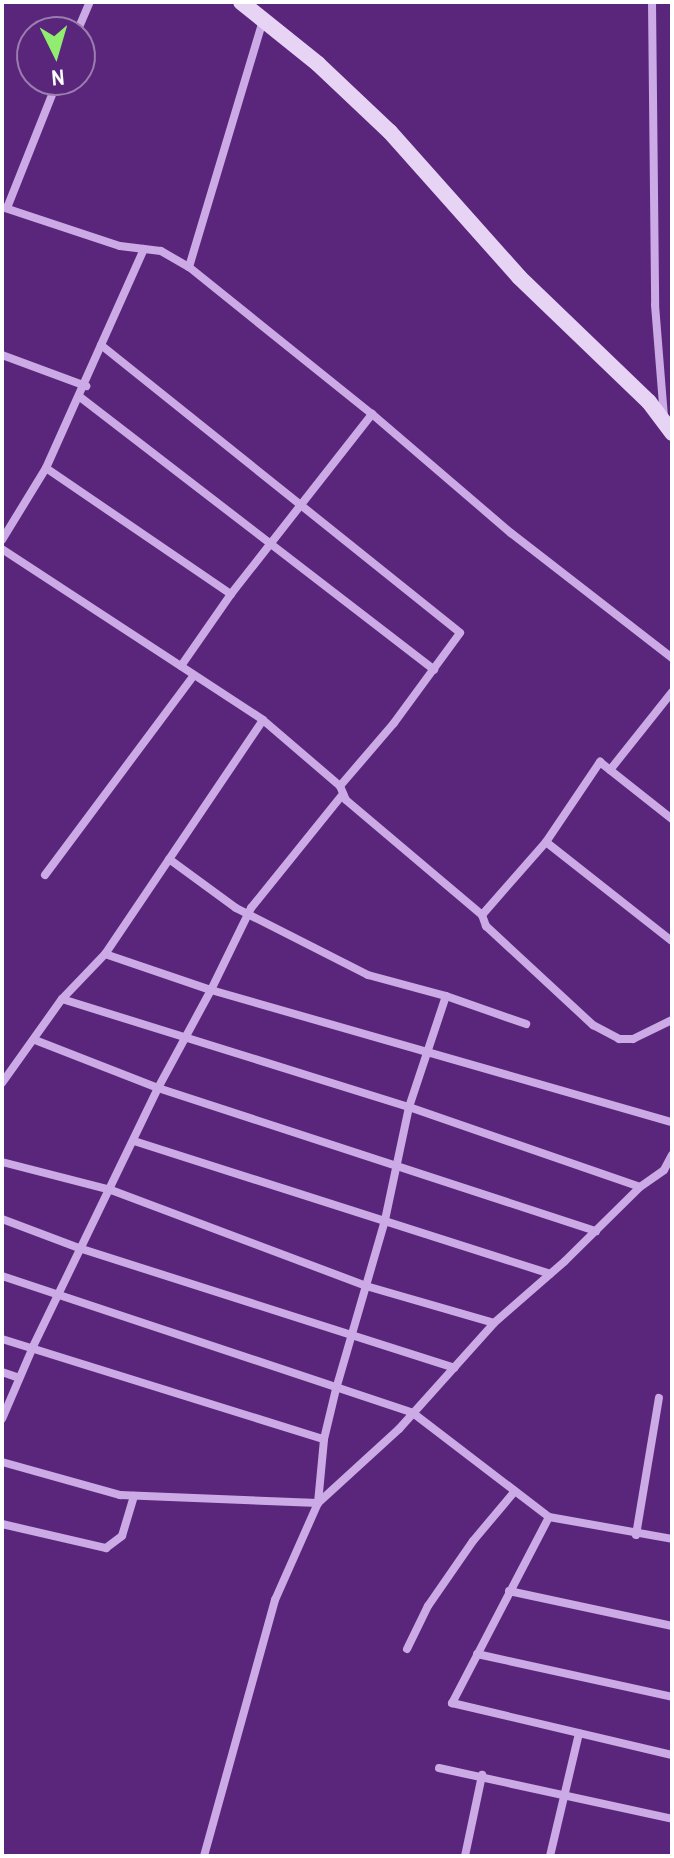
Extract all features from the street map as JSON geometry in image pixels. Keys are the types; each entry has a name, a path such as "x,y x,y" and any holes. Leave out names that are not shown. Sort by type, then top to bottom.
{"main road":[{"path":"241,2 318,64 390,132 519,277 668,427"}],"street":[{"path":"652,2 655,305 668,427"},
{"path":"189,267 263,21"},
{"path":"51,96 5,208 120,246 161,251 189,267 372,414 511,533 672,658"},
{"path":"2,540 46,468 86,386 144,249"},
{"path":"2,1419 33,1347 158,1088 248,914 460,633 299,507 101,345"},
{"path":"2,355 86,386"},
{"path":"80,397 269,546 434,670"},
{"path":"181,666 231,594 372,414"},
{"path":"46,468 231,594"},
{"path":"2,549 263,720 482,915 486,926 593,1025 619,1039 633,1039 672,1020"},
{"path":"45,875 194,675"},
{"path":"610,770 672,692"},
{"path":"2,1083 62,999 105,954 263,720"},
{"path":"482,915 546,842 600,762 672,819"},
{"path":"546,842 672,941"},
{"path":"169,859 248,914 368,975 446,996 526,1024"},
{"path":"105,954 211,990 672,1122"},
{"path":"204,1856 275,1600 318,1503 324,1439 336,1389 385,1220 409,1107 446,996"},
{"path":"62,999 409,1107 640,1187"},
{"path":"35,1040 158,1088 596,1231"},
{"path":"134,1141 550,1274"},
{"path":"2,1462 120,1495 318,1503 413,1413 494,1323 640,1187 664,1170 672,1155"},
{"path":"2,1162 110,1192 366,1286 494,1323"},
{"path":"2,1219 82,1249 454,1368"},
{"path":"2,1276 413,1413 549,1517 636,1535 672,1539"},
{"path":"2,1339 324,1439"},
{"path":"2,1372 19,1378"},
{"path":"636,1535 659,1398"},
{"path":"407,1649 428,1606 473,1541 515,1491"},
{"path":"2,1524 106,1548 122,1536 134,1496"},
{"path":"549,1517 452,1703 672,1755"},
{"path":"509,1591 672,1626"},
{"path":"477,1654 672,1697"},
{"path":"552,1855 579,1733"},
{"path":"439,1768 672,1819"},
{"path":"465,1856 482,1775"}]}
